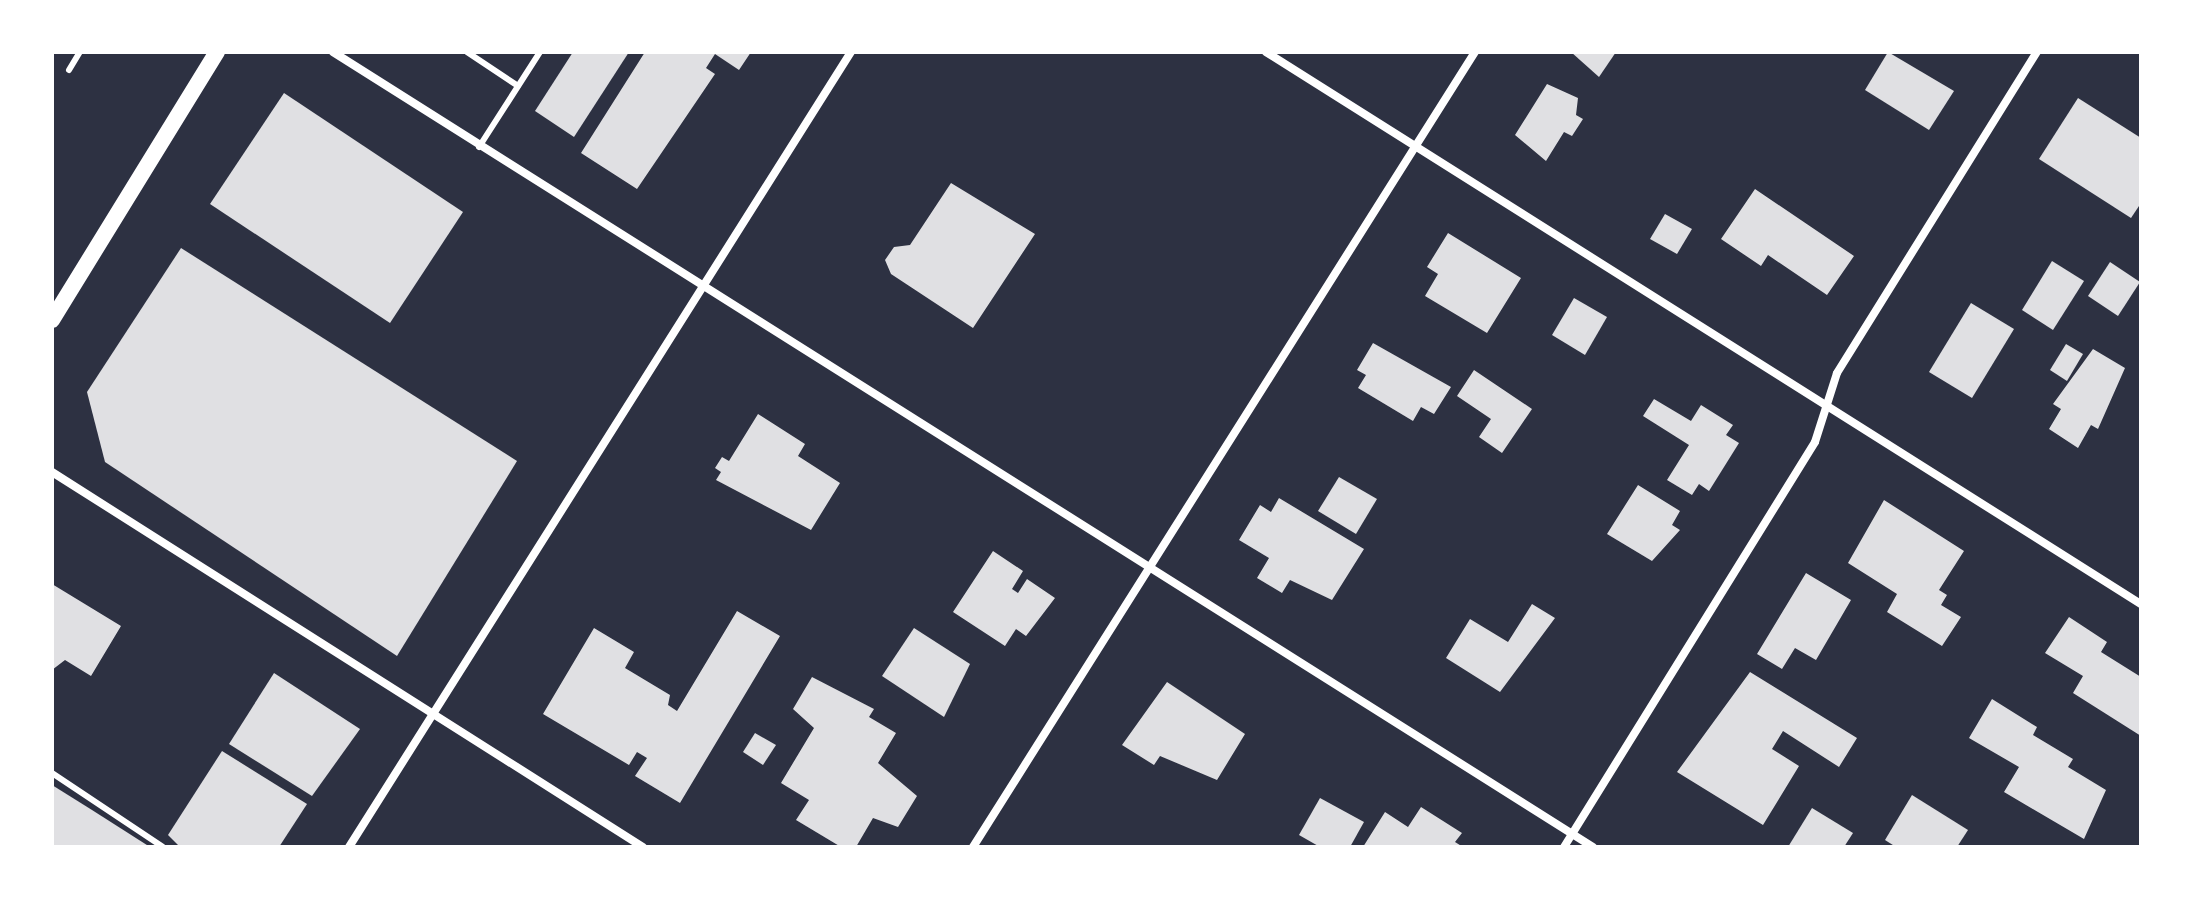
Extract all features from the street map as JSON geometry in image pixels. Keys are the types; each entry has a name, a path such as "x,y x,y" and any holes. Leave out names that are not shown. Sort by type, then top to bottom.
{"main road":[{"path":"52,320 217,52"}],"street":[{"path":"333,52 701,290 1593,847"},
{"path":"349,847 851,52"},
{"path":"1266,52 2141,604"},
{"path":"973,847 1152,570 1475,52"},
{"path":"1564,847 1815,442 1824,404 2037,52"},
{"path":"52,472 643,847"}],"lane":[{"path":"69,70 80,52"},
{"path":"467,52 518,86"},
{"path":"479,147 540,52"},
{"path":"52,773 163,847"}],"building":[{"path":"573,52 629,52 574,137 535,111"},
{"path":"645,52 751,52 739,70 715,54 706,68 715,74 637,189 581,153"},
{"path":"1571,52 1616,52 1599,77"},
{"path":"1888,52 1954,91 1929,130 1865,90"},
{"path":"1547,84 1578,98 1576,115 1583,119 1572,136 1564,132 1546,161 1515,135"},
{"path":"284,93 463,212 390,323 210,204"},
{"path":"2078,98 2141,138 2141,203 2131,218 2039,159"},
{"path":"951,183 1035,234 973,328 891,274 885,260 894,247 910,245"},
{"path":"1755,189 1854,256 1827,295 1768,255 1761,266 1721,239"},
{"path":"1665,214 1692,229 1677,254 1650,239"},
{"path":"1448,233 1521,278 1487,333 1425,296 1438,274 1427,267"},
{"path":"181,248 517,461 397,656 105,462 87,392"},
{"path":"2052,261 2084,281 2053,330 2022,310"},
{"path":"2110,262 2140,282 2118,316 2088,296"},
{"path":"1574,298 1607,317 1585,355 1552,335"},
{"path":"1971,303 2014,329 1972,398 1929,372"},
{"path":"1373,343 1451,387 1434,414 1421,407 1413,421 1358,388 1366,375 1357,370"},
{"path":"2066,344 2083,354 2067,381 2050,370"},
{"path":"2093,349 2125,368 2098,429 2091,425 2078,448 2049,429 2061,409 2053,404"},
{"path":"1474,370 1532,409 1502,453 1479,437 1491,419 1457,396"},
{"path":"1654,399 1691,421 1701,405 1733,425 1726,435 1739,443 1709,491 1699,484 1692,495 1667,480 1689,445 1643,416"},
{"path":"758,414 805,444 798,456 840,483 811,530 716,480 721,472 715,468 722,457 729,461"},
{"path":"1339,477 1377,499 1356,534 1318,511"},
{"path":"1638,485 1680,511 1672,525 1680,530 1652,561 1607,534"},
{"path":"1279,498 1364,549 1332,600 1290,580 1282,593 1257,578 1269,558 1239,540 1260,505 1271,512"},
{"path":"1884,500 1964,551 1939,590 1947,595 1941,605 1961,617 1942,646 1887,612 1897,594 1848,563"},
{"path":"993,551 1023,571 1012,589 1018,593 1027,579 1055,598 1026,636 1016,629 1005,646 953,612"},
{"path":"1806,573 1851,600 1816,660 1795,648 1782,669 1757,654"},
{"path":"52,584 121,626 91,676 65,660 52,670"},
{"path":"1532,604 1555,618 1500,692 1446,658 1470,619 1508,642"},
{"path":"737,611 780,636 680,803 635,776 647,758 637,752 629,765 543,714 594,628 634,652 625,668 670,695 668,705 677,711"},
{"path":"2069,617 2107,642 2101,652 2141,677 2141,736 2073,693 2083,676 2045,653"},
{"path":"914,628 970,664 944,717 882,676"},
{"path":"1750,672 1857,738 1839,767 1783,731 1772,749 1799,766 1763,825 1677,772"},
{"path":"274,673 360,729 312,796 229,744"},
{"path":"812,677 874,709 869,717 896,733 878,763 917,796 898,827 873,818 856,847 841,847 796,820 809,800 781,783 814,728 793,709"},
{"path":"1167,682 1245,734 1217,780 1160,756 1154,765 1122,745"},
{"path":"1992,699 2037,727 2033,735 2073,759 2068,767 2106,790 2084,839 2004,792 2019,767 1969,738"},
{"path":"755,733 776,745 763,765 743,752"},
{"path":"222,751 307,804 279,847 180,847 168,835"},
{"path":"52,785 92,810 150,847 52,847"},
{"path":"1912,795 1968,830 1957,847 1896,847 1885,840"},
{"path":"1320,798 1364,822 1350,847 1320,847 1299,835"},
{"path":"1421,807 1462,833 1455,842 1463,847 1363,847 1385,812 1408,827"},
{"path":"1812,808 1853,833 1844,847 1788,847"}]}
